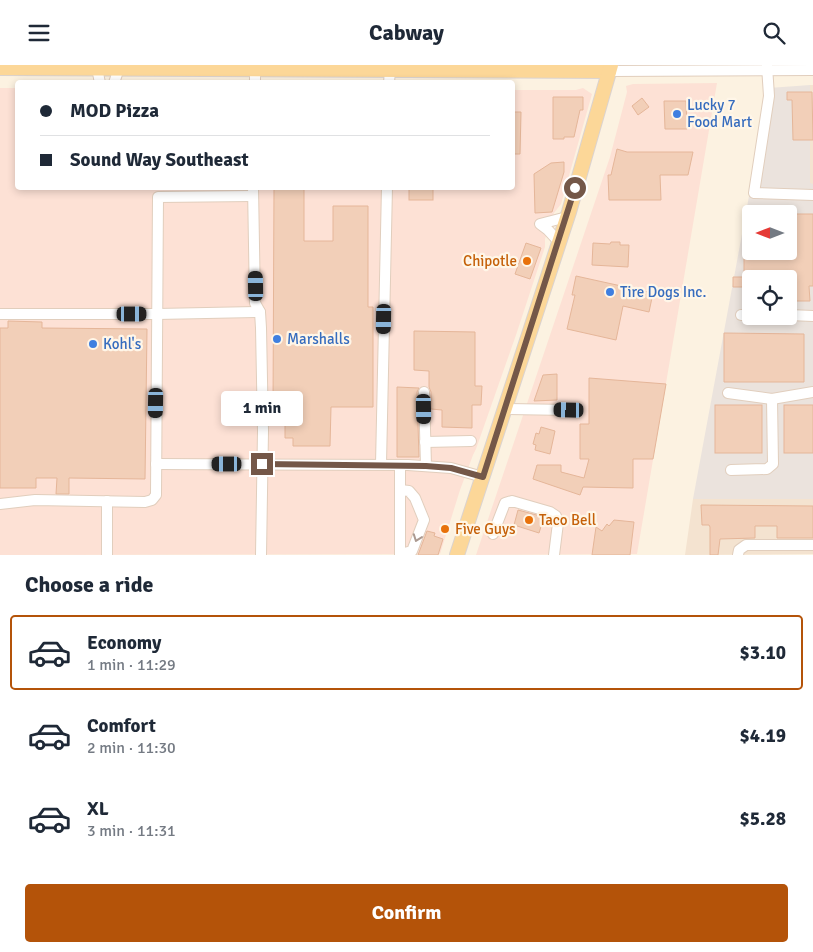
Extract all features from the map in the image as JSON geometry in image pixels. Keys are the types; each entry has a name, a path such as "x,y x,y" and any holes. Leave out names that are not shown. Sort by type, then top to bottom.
{"main road":[{"path":"0,68 213,67 255,72 390,76 482,68 610,68 567,217 457,555"}],"street":[{"path":"97,68 99,80"},
{"path":"115,80 118,68"},
{"path":"610,68 767,68 813,71"},
{"path":"767,68 769,96 754,193 813,195"},
{"path":"212,190 219,197"},
{"path":"381,464 387,190"},
{"path":"0,505 35,500 152,500 156,495 158,197 219,197 253,192 255,303 260,312 262,328 261,555"},
{"path":"559,242 540,224 567,217"},
{"path":"0,314 260,312"},
{"path":"797,315 813,315"},
{"path":"424,392 426,466"},
{"path":"728,393 772,399 813,392"},
{"path":"730,470 767,469 773,464 772,399"},
{"path":"506,409 569,410"},
{"path":"425,442 471,441"},
{"path":"156,464 381,464 451,468 483,477"},
{"path":"400,465 400,490 400,554 412,551 424,520 415,497 409,491 400,490"},
{"path":"107,501 107,555"},
{"path":"493,533 505,503 508,501 550,512 556,516 558,523 554,555"},
{"path":"738,555 739,550 746,545 790,550 813,545"}],"shaded area":[{"path":"717,83 637,554 476,555 610,157 627,92 626,86 633,84"},
{"path":"810,85 813,85 813,184 810,184"},
{"path":"810,85 810,183 813,184 813,499 693,499 742,234 742,260 798,260 798,205 747,205 769,88"},
{"path":"0,88 15,88 15,190 515,190 515,90 576,90 583,88 592,94 561,204 554,213 545,239 545,247 516,335 460,490 440,554 0,555"},
{"path":"693,499 813,499 813,554 685,555"}],"building":[{"path":"787,92 812,92 813,140 793,140 792,100 787,100"},
{"path":"553,97 583,97 583,110 580,110 574,137 553,139"},
{"path":"642,98 649,107 638,115 632,106"},
{"path":"664,101 686,101 687,129 665,129"},
{"path":"515,112 521,112 520,154 515,154"},
{"path":"617,149 627,152 693,152 688,175 660,175 661,200 609,200 608,175 611,175"},
{"path":"564,162 564,172 552,212 535,213 534,174 551,163"},
{"path":"274,190 304,190 304,241 333,241 333,206 368,206 368,307 373,307 373,407 331,407 330,446 293,446 293,438 285,438 285,407 273,407"},
{"path":"409,190 433,190 433,200 409,200"},
{"path":"798,214 813,214 813,286 809,286 810,301 797,301 797,270 744,270 744,260 798,260"},
{"path":"611,242 629,245 628,267 592,265 593,243 610,244"},
{"path":"526,243 541,248 530,279 515,274"},
{"path":"576,276 653,293 649,312 623,306 616,340 567,329 575,295 572,295"},
{"path":"733,277 742,277 742,287 733,287"},
{"path":"8,321 42,322 42,328 147,329 145,479 69,478 69,494 56,494 57,478 36,478 36,488 0,488 0,328 8,328"},
{"path":"414,331 475,332 475,386 482,386 481,405 472,405 472,428 442,427 442,410 431,409 429,371 414,370"},
{"path":"724,333 804,334 804,382 724,382"},
{"path":"557,374 557,400 534,401 543,375"},
{"path":"589,378 666,384 653,459 633,459 633,488 583,487 580,495 533,479 537,465 561,465 561,472 584,478 589,459 580,459 580,424 589,424"},
{"path":"397,387 419,388 417,392 419,457 397,457"},
{"path":"715,405 762,405 762,453 715,453"},
{"path":"784,405 813,405 813,453 784,453"},
{"path":"541,427 555,431 550,454 535,450 536,445 533,444 536,433 539,434"},
{"path":"701,505 813,506 813,538 777,538 777,526 755,526 755,538 720,539 718,555 710,555 710,527 709,525 702,525"},
{"name":"Taco Bell","path":"518,510 544,517 539,533 514,525"},
{"path":"614,520 634,522 630,555 592,555 596,527 602,531 607,524 609,526"},
{"path":"427,531 435,533 434,536 443,539 438,555 418,555"}],"place":[{"name":"Lucky 7 Food Mart","path":"677,114"},
{"name":"Chipotle","path":"527,261"},
{"name":"Tire Dogs Inc.","path":"610,292"},
{"name":"Marshalls","path":"277,339"},
{"name":"Kohl's","path":"93,344"},
{"name":"Taco Bell","path":"529,520"},
{"name":"Five Guys","path":"445,529"}],"route":[{"path":"262,464 426,466 451,468 483,477 575,188"}]}
